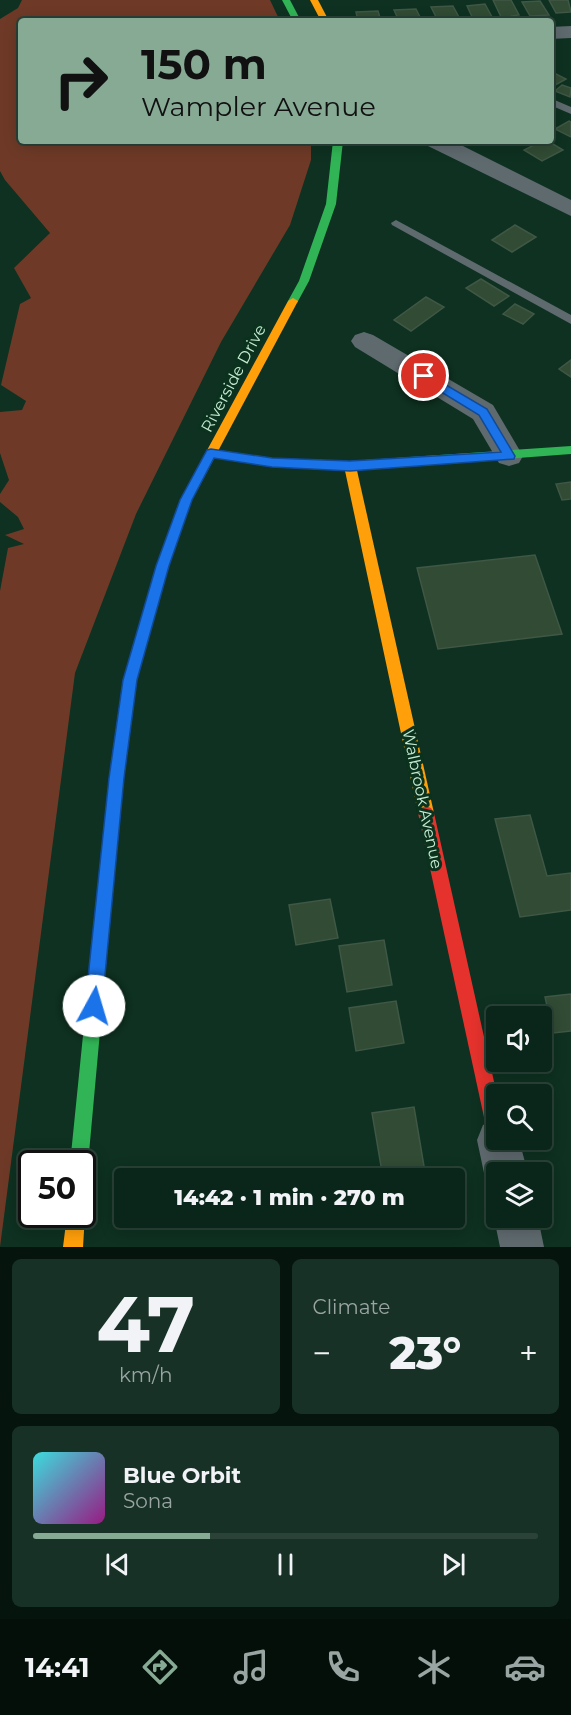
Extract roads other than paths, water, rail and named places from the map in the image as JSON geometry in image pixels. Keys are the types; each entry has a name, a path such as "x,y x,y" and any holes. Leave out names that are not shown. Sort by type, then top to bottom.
{"main road":[{"path":"286,0 295,18"},
{"path":"314,0 323,18"},
{"name":"Riverside Drive","path":"81,1150 116,778 130,680 163,566 186,500 304,281 331,204 338,144"},
{"path":"211,453 272,462 350,466 571,450"},
{"name":"Walbrook Avenue","path":"350,466 486,1085"},
{"path":"73,1247 74,1228"}],"street":[{"path":"554,33 571,32"},
{"path":"442,144 571,208"},
{"path":"364,341 483,412 509,456"},
{"path":"518,1228 522,1247"}],"lane":[{"path":"554,103 571,111"},
{"path":"396,223 571,320"}]}
